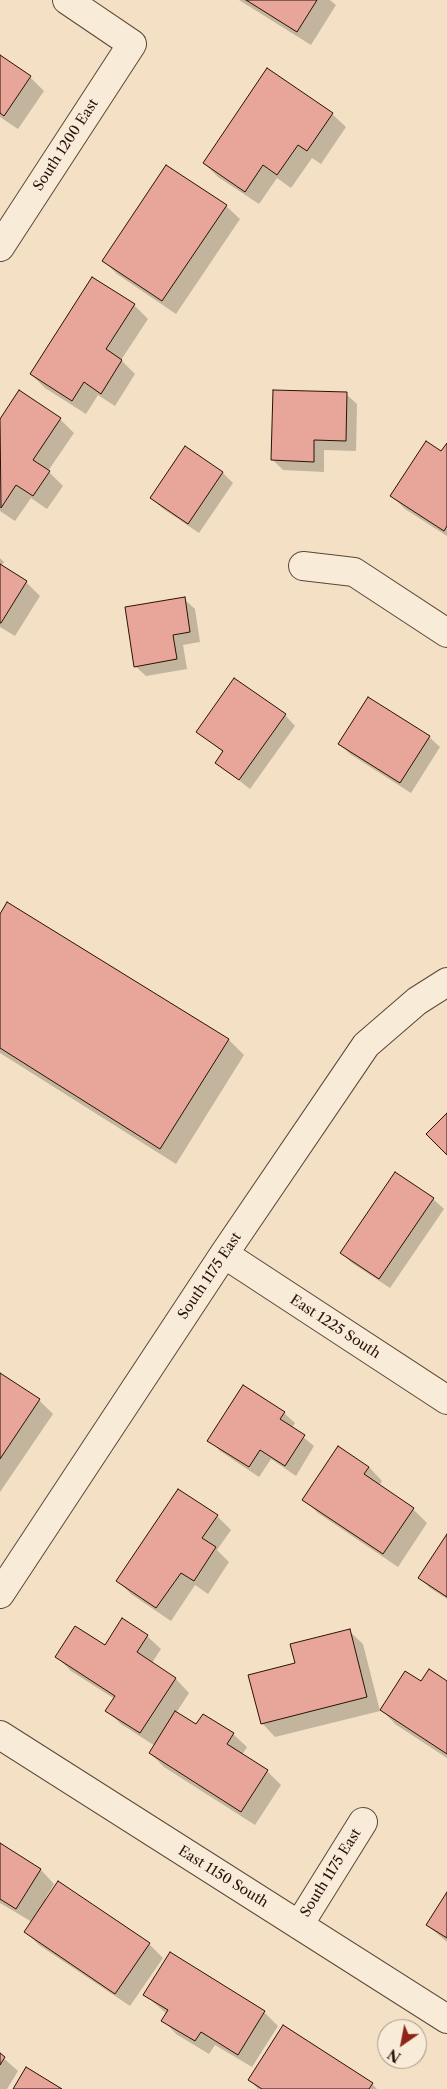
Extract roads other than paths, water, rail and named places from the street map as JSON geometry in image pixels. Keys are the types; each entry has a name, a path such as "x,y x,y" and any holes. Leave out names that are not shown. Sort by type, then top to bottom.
{"street":[{"name":"South 1200 East","path":"0,247 132,44 67,0"},
{"path":"303,566 354,572 447,632"},
{"name":"South 1175 East","path":"0,1594 224,1254 366,1045 417,1001 447,982"},
{"name":"East 1225 South","path":"224,1254 447,1400"},
{"name":"East 1150 South","path":"0,1735 447,2019"},
{"name":"South 1175 East","path":"299,1925 363,1822"}]}
